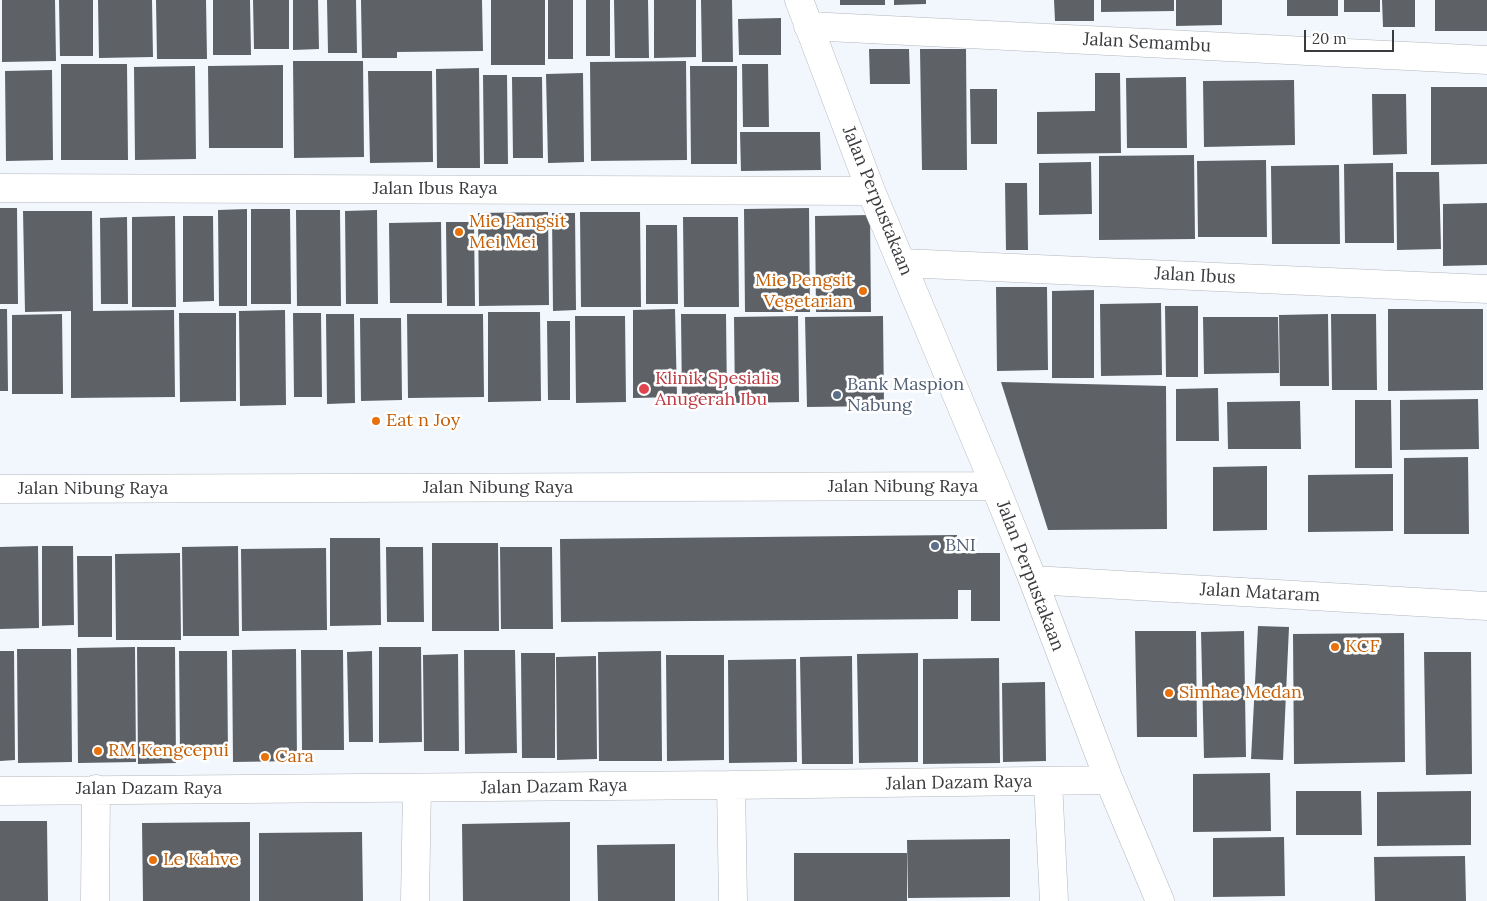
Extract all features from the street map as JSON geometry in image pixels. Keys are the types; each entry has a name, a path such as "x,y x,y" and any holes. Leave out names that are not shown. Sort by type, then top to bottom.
{"street":[{"name":"Jalan Perpustakaan","path":"799,0 871,191 995,486 1109,780 1160,901"},
{"name":"Jalan Semambu","path":"808,26 1487,60"},
{"name":"Jalan Ibus Raya","path":"0,188 871,191"},
{"name":"Jalan Ibus","path":"902,264 1487,289"},
{"name":"Jalan Nibung Raya","path":"0,489 995,486"},
{"name":"Jalan Mataram","path":"1033,580 1487,606"},
{"name":"Jalan Dazam Raya","path":"0,790 417,788 1109,780"},
{"path":"1048,782 1054,901"},
{"path":"731,785 733,901"},
{"path":"415,901 417,788"},
{"path":"95,901 96,790"}],"building":[{"path":"2,0 55,0 56,61 2,62"},
{"path":"59,0 93,0 93,56 60,56"},
{"path":"98,0 152,0 153,57 99,58"},
{"path":"156,0 206,0 207,59 157,59"},
{"path":"213,0 250,0 251,55 213,55"},
{"path":"253,0 289,0 289,49 254,49"},
{"path":"293,0 318,0 319,49 293,50"},
{"path":"327,0 356,0 357,53 328,53"},
{"path":"361,0 482,0 483,51 397,52 397,58 362,58"},
{"path":"491,0 545,0 545,65 491,65"},
{"path":"548,0 573,0 573,59 548,59"},
{"path":"586,0 610,0 610,56 586,56"},
{"path":"614,0 648,0 649,58 615,58"},
{"path":"654,0 696,0 696,57 654,58"},
{"path":"701,0 732,0 733,62 702,62"},
{"path":"840,0 885,0 885,5 840,5"},
{"path":"894,0 926,0 926,4 894,5"},
{"path":"1054,0 1094,0 1094,21 1055,21"},
{"path":"1101,0 1174,0 1174,11 1101,12"},
{"path":"1176,0 1222,0 1222,25 1176,26"},
{"path":"1287,0 1338,0 1338,16 1287,16"},
{"path":"1344,0 1380,0 1380,12 1344,12"},
{"path":"1382,0 1415,0 1415,27 1383,27"},
{"path":"1435,0 1487,0 1487,31 1435,31"},
{"path":"781,18 781,55 739,55 738,19"},
{"path":"869,49 909,49 910,84 870,84"},
{"path":"920,49 966,49 967,170 922,170"},
{"path":"293,61 363,61 364,157 294,158"},
{"path":"686,61 687,160 591,161 590,62"},
{"path":"61,64 127,64 128,160 61,160"},
{"path":"742,64 768,64 769,127 743,127"},
{"path":"283,65 283,148 209,148 208,66"},
{"path":"195,66 196,159 135,160 134,67"},
{"path":"690,66 737,66 737,164 691,164"},
{"path":"479,68 480,168 437,168 436,69"},
{"path":"52,70 53,160 6,161 5,71"},
{"path":"368,71 432,71 433,162 370,163"},
{"path":"583,73 584,162 548,163 546,74"},
{"path":"1095,73 1120,73 1121,153 1037,154 1037,112 1095,111"},
{"path":"483,75 507,75 508,164 484,164"},
{"path":"512,77 542,77 543,158 513,158"},
{"path":"1186,77 1187,148 1127,148 1126,78"},
{"path":"1294,80 1295,145 1204,147 1203,81"},
{"path":"1431,87 1487,87 1487,164 1431,165"},
{"path":"970,89 997,89 997,144 971,144"},
{"path":"1372,94 1406,94 1407,154 1373,155"},
{"path":"740,132 820,132 821,170 741,171"},
{"path":"1194,155 1195,239 1099,240 1099,156"},
{"path":"1266,160 1267,237 1198,237 1197,161"},
{"path":"1091,162 1092,214 1039,215 1039,163"},
{"path":"1393,163 1394,243 1345,243 1344,164"},
{"path":"1339,165 1340,244 1272,244 1271,166"},
{"path":"1396,172 1439,172 1441,249 1397,250"},
{"path":"1005,183 1027,183 1028,250 1006,250"},
{"path":"1487,203 1487,265 1443,266 1443,204"},
{"path":"0,208 17,208 18,304 0,304"},
{"path":"809,208 810,312 745,312 744,209"},
{"path":"247,209 247,306 219,306 218,210"},
{"path":"251,209 290,209 291,304 251,304"},
{"path":"296,210 340,210 341,306 297,306"},
{"path":"377,210 378,304 346,304 345,211"},
{"path":"23,211 92,211 93,311 174,310 175,397 71,398 71,311 25,312"},
{"path":"548,212 549,305 479,306 478,213"},
{"path":"580,212 640,212 641,307 581,307"},
{"path":"552,213 575,213 576,310 553,311"},
{"path":"870,215 871,312 816,312 815,216"},
{"path":"175,216 176,307 132,307 132,217"},
{"path":"183,216 213,216 214,301 183,302"},
{"path":"127,217 128,304 101,304 100,218"},
{"path":"683,217 738,217 739,307 684,307"},
{"path":"441,222 442,303 390,303 389,223"},
{"path":"446,222 474,222 475,306 447,306"},
{"path":"646,225 677,225 678,304 646,304"},
{"path":"996,287 1047,287 1048,370 997,371"},
{"path":"1094,290 1094,378 1052,378 1052,291"},
{"path":"1161,303 1162,375 1101,376 1100,304"},
{"path":"1165,306 1198,306 1198,377 1166,377"},
{"path":"0,309 7,309 8,391 0,391"},
{"path":"675,309 677,397 633,398 633,310"},
{"path":"1388,309 1483,309 1483,390 1388,391"},
{"path":"285,310 286,405 240,406 239,311"},
{"path":"488,312 540,312 541,401 488,402"},
{"path":"179,313 236,313 236,401 180,402"},
{"path":"293,313 321,313 322,397 294,397"},
{"path":"62,314 63,394 12,394 12,315"},
{"path":"326,314 354,314 355,403 327,404"},
{"path":"407,314 483,314 484,397 408,398"},
{"path":"681,314 726,314 727,402 682,403"},
{"path":"1328,314 1329,386 1280,386 1279,315"},
{"path":"1331,314 1376,314 1377,390 1332,390"},
{"path":"575,316 625,316 626,402 576,403"},
{"path":"798,316 799,402 735,403 734,317"},
{"path":"883,316 884,406 807,407 805,317"},
{"path":"1203,317 1278,317 1279,373 1204,374"},
{"path":"360,318 401,318 402,400 361,401"},
{"path":"547,321 570,321 570,400 548,400"},
{"path":"1001,382 1166,386 1167,529 1048,530"},
{"path":"1218,388 1219,441 1176,441 1176,389"},
{"path":"1478,399 1479,449 1400,450 1400,400"},
{"path":"1355,400 1391,400 1392,468 1355,468"},
{"path":"1300,401 1301,449 1228,449 1227,402"},
{"path":"1468,457 1469,534 1404,534 1404,458"},
{"path":"1267,466 1267,530 1213,531 1213,467"},
{"path":"1393,474 1393,531 1308,532 1308,475"},
{"path":"957,535 957,553 1000,553 1000,621 971,621 971,590 958,590 958,619 561,622 560,539"},
{"path":"330,538 380,538 381,625 330,626"},
{"path":"432,543 498,543 499,631 432,631"},
{"path":"38,546 39,628 0,629 0,547"},
{"path":"42,546 73,546 74,625 42,626"},
{"path":"238,546 239,636 183,636 182,547"},
{"path":"386,547 423,547 424,622 387,622"},
{"path":"500,547 552,547 553,629 501,629"},
{"path":"326,548 327,630 242,631 241,549"},
{"path":"180,553 181,640 116,640 115,554"},
{"path":"77,556 112,556 112,637 78,637"},
{"path":"1258,626 1289,627 1283,760 1251,759"},
{"path":"1135,631 1196,631 1197,737 1137,737"},
{"path":"1244,631 1246,757 1204,758 1201,632"},
{"path":"1404,633 1405,762 1294,764 1293,634"},
{"path":"135,647 136,762 78,763 77,648"},
{"path":"137,647 175,647 176,763 138,764"},
{"path":"379,647 421,647 422,742 379,743"},
{"path":"17,649 71,649 72,762 18,763"},
{"path":"296,649 297,761 233,762 232,650"},
{"path":"301,650 343,650 344,750 302,750"},
{"path":"464,650 515,650 517,753 465,754"},
{"path":"0,651 14,651 15,760 0,761"},
{"path":"179,651 227,651 228,756 180,757"},
{"path":"372,651 373,742 349,742 347,652"},
{"path":"661,651 662,761 599,761 598,652"},
{"path":"1424,652 1471,652 1472,774 1426,775"},
{"path":"521,653 555,653 555,758 522,758"},
{"path":"918,653 918,762 859,763 857,654"},
{"path":"458,654 459,751 424,751 423,655"},
{"path":"666,655 724,655 724,760 667,761"},
{"path":"596,656 597,759 557,760 556,657"},
{"path":"852,656 853,764 802,764 800,657"},
{"path":"999,658 1000,763 923,764 923,659"},
{"path":"796,659 797,762 729,763 728,660"},
{"path":"1045,682 1046,761 1003,762 1002,683"},
{"path":"1270,773 1271,831 1193,832 1193,774"},
{"path":"1296,791 1361,791 1362,835 1296,835"},
{"path":"1471,791 1471,845 1377,846 1377,792"},
{"path":"0,821 47,821 48,901 0,901"},
{"path":"250,822 250,901 143,901 142,823"},
{"path":"570,822 570,901 463,901 462,824"},
{"path":"362,832 363,901 259,901 259,833"},
{"path":"1284,837 1285,896 1213,897 1213,838"},
{"path":"1010,839 1010,897 908,898 907,840"},
{"path":"675,844 675,901 598,901 597,845"},
{"path":"794,853 907,853 907,901 794,901"},
{"path":"1465,856 1466,901 1375,901 1374,857"}],"place":[{"name":"Mie Pangsit Mei Mei","path":"459,232"},
{"name":"Mie Pengsit Vegetarian","path":"863,291"},
{"name":"Klinik Spesialis Anugerah Ibu","path":"644,389"},
{"name":"Bank Maspion Nabung","path":"837,395"},
{"name":"Eat n Joy","path":"376,421"},
{"name":"BNI","path":"935,546"},
{"name":"KCF","path":"1335,647"},
{"name":"Simhae Medan","path":"1169,693"},
{"name":"RM Kengcepui","path":"98,751"},
{"name":"Cara","path":"265,757"},
{"name":"Le Kahve","path":"153,860"}]}
